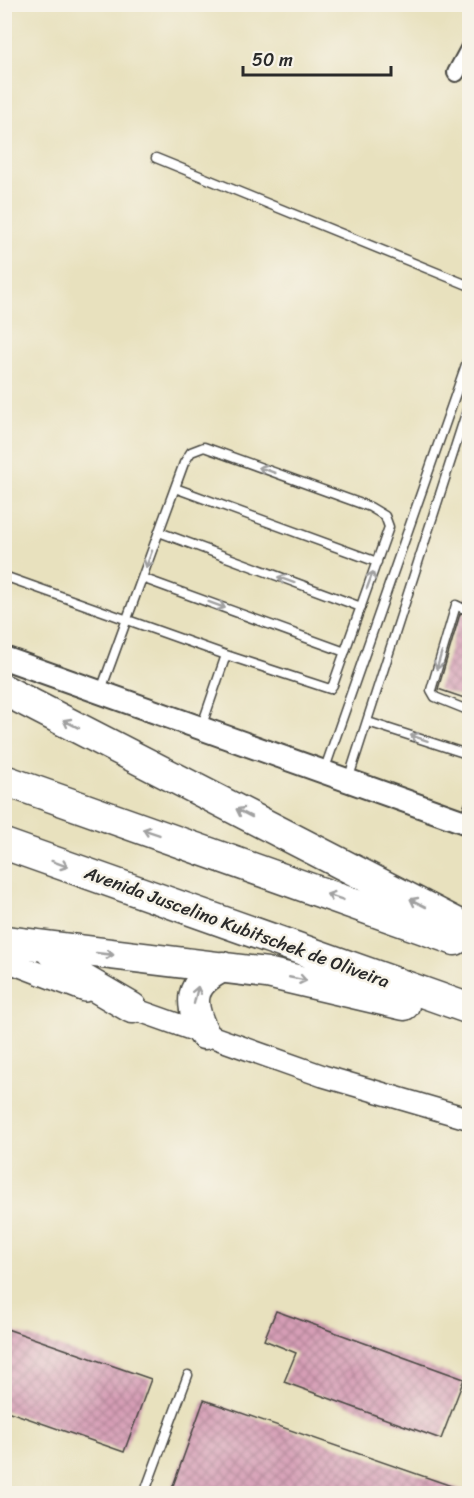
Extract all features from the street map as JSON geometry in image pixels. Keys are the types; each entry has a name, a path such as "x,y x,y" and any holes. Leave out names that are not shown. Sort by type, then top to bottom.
{"highway":[{"path":"4,690 470,930"},
{"path":"4,780 470,945"},
{"name":"Avenida Juscelino Kubitschek de Oliveira","path":"4,844 470,1009"},
{"path":"4,941 223,967 339,988 470,1024"},
{"path":"47,947 72,973 132,1008"},
{"path":"204,1034 196,1017 193,1003 197,987 206,975 223,967"}],"main road":[{"path":"4,658 324,772 467,816"}],"street":[{"path":"456,74 470,47"},
{"path":"4,960 322,1076 470,1119"}],"lane":[{"path":"156,158 470,286"},
{"path":"324,772 470,353"},
{"path":"348,780 470,401"},
{"path":"4,576 127,620 226,655 324,688 333,685 377,562 389,527 385,516 359,503 204,447 191,452 159,532 127,620 100,692"},
{"path":"176,488 377,562"},
{"path":"159,532 361,607"},
{"path":"142,578 345,652"},
{"path":"459,606 431,690 435,697 470,711"},
{"path":"201,728 226,655"},
{"path":"368,722 470,755"},
{"path":"144,1494 188,1375"}],"building":[{"path":"467,595 470,595 470,700 438,689 460,614 468,610 464,602"},
{"path":"276,1311 464,1379 441,1439 284,1382 296,1353 264,1340"},
{"path":"4,1328 151,1379 124,1452 4,1410"},
{"path":"204,1400 466,1491 466,1494 170,1494"}]}
